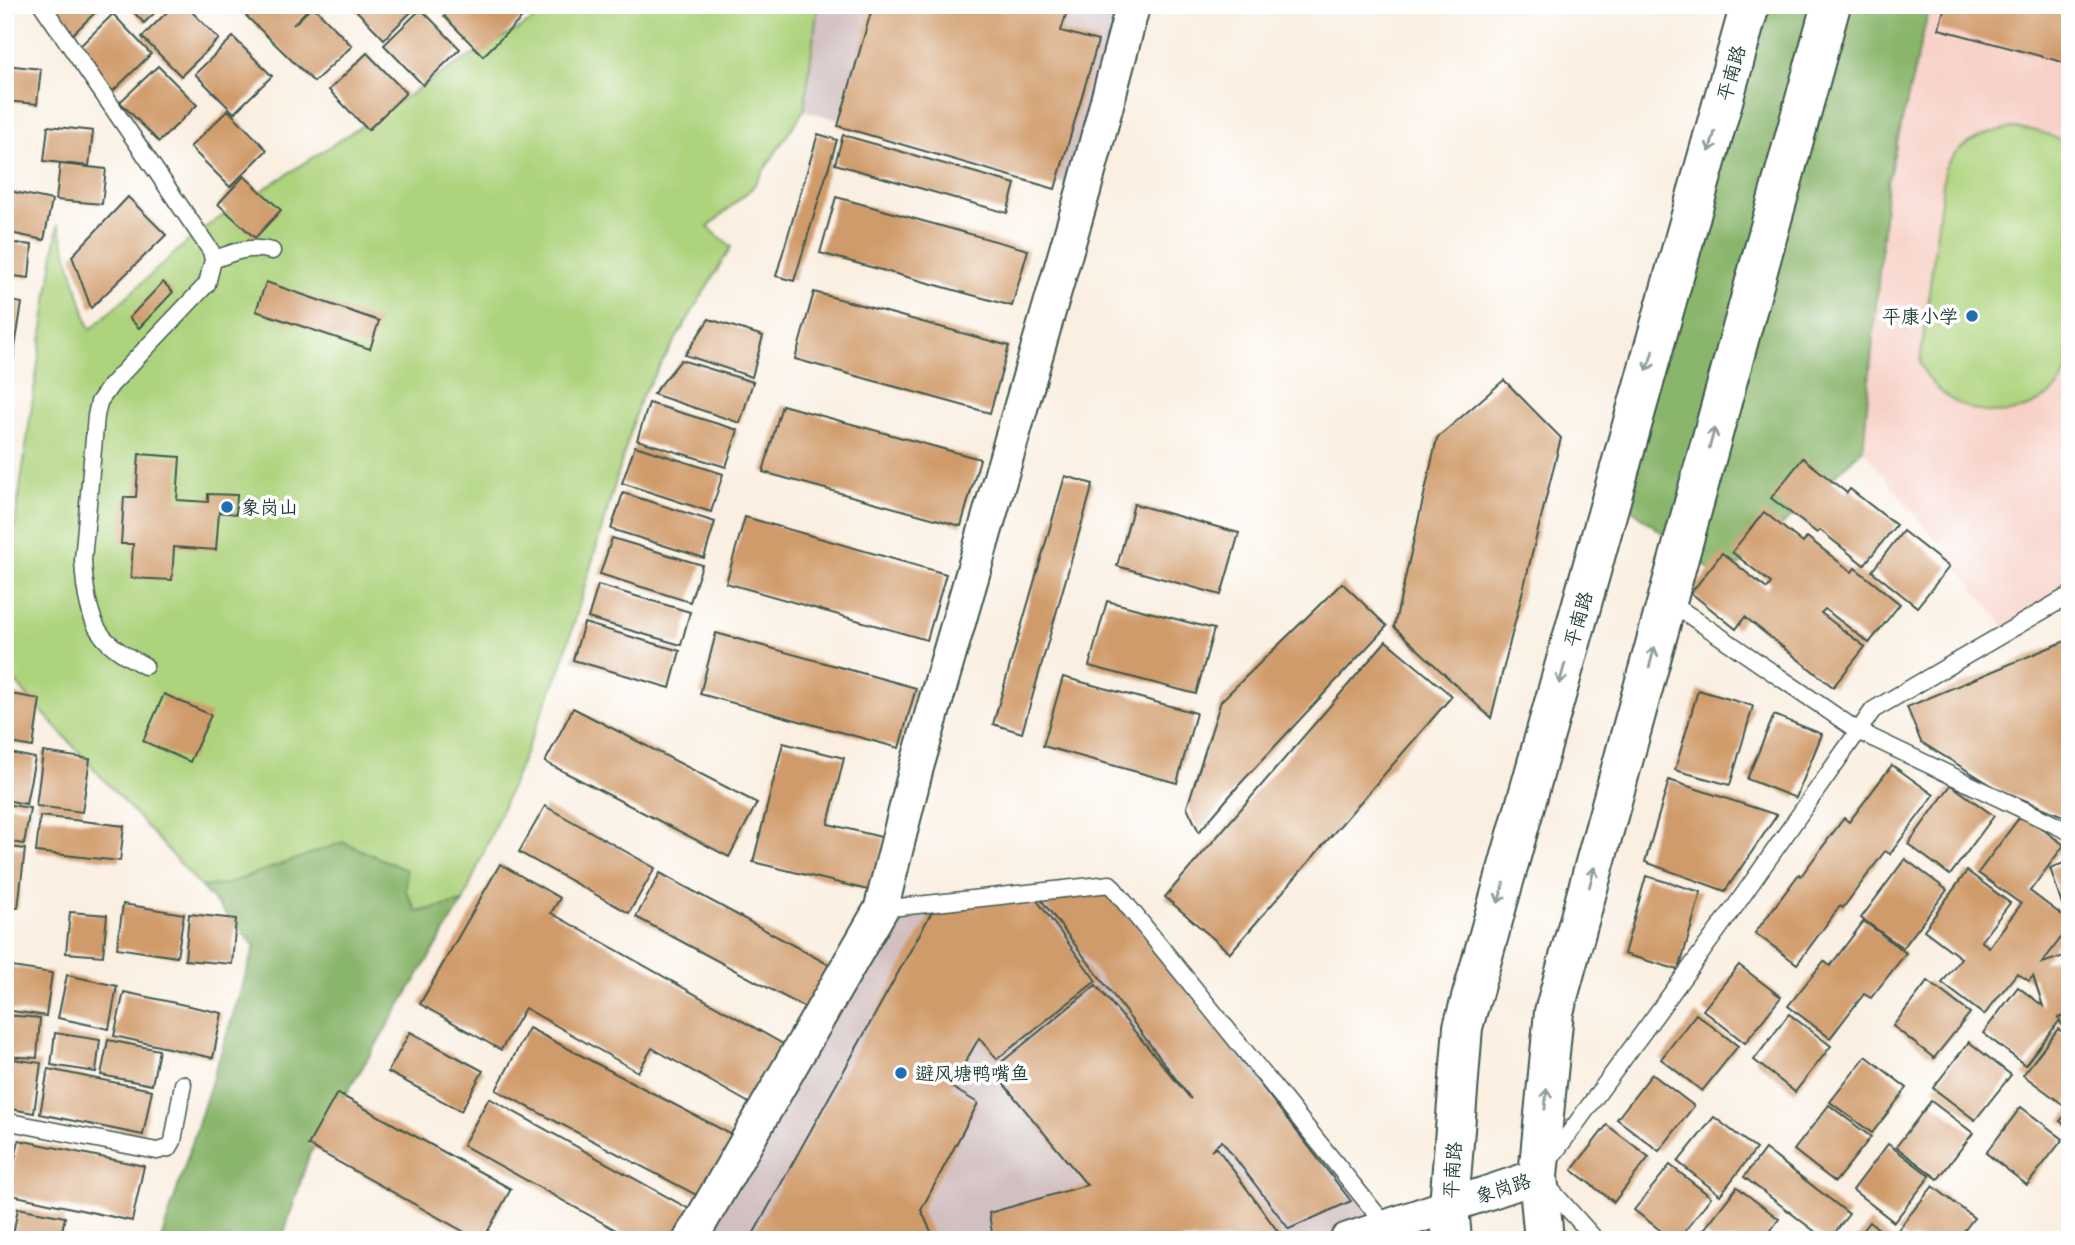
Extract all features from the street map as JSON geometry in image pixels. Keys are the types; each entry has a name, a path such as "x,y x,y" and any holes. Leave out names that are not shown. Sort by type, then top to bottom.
{"main road":[{"name":"平南路","path":"1451,1223 1464,1027 1750,5"},
{"path":"1544,1240 1538,1175 1555,1012 1831,5"}],"street":[{"path":"690,1240 881,909 916,769 1084,189 1133,5"},
{"name":"象岗路","path":"1347,1240 1387,1227 1451,1223 1538,1175"}],"lane":[{"path":"42,5 211,251 213,260 207,284 111,384 99,402 96,416 83,560 86,587 100,634 127,657 145,666"},
{"path":"213,260 245,248 257,247 272,251"},
{"path":"1538,1175 1734,908 1873,710 2070,595"},
{"path":"1667,600 1858,731 2070,832"},
{"path":"881,909 1110,884 1387,1227"},
{"path":"5,1121 158,1151 169,1148 173,1140 183,1084"},
{"name":"象岗路","path":"1538,1175 1597,1240"}],"shaded area":[{"path":"818,5 1133,5 1084,189 804,110"},
{"name":"平康小学","path":"1930,5 2070,5 2070,595 2008,631 1863,449 1887,183"},
{"path":"1110,884 1387,1227 1347,1240 690,1240 881,909"}],"green space":[{"path":"560,5 818,5 804,110 752,188 708,227 731,247 640,399 561,667 463,902 255,946 5,671 5,593 58,224 90,330 198,232 452,67"},
{"path":"1750,5 1930,5 1887,184 1863,449 1724,580 1613,495"},
{"path":"2012,128 2042,133 2070,147 2070,343 2065,374 2056,389 2039,402 2020,410 2001,413 1962,405 1945,395 1931,381 1920,363 1945,168 1957,152 1973,140"},
{"path":"343,842 406,870 406,891 417,912 463,902 309,1155 282,1240 161,1240 255,946 201,887 226,884"}],"building":[{"path":"42,5 103,5 72,35"},
{"path":"127,5 163,5 144,23"},
{"path":"174,5 185,5 219,39 181,76 142,37"},
{"path":"235,5 309,5 293,25 313,6 352,46 314,82"},
{"path":"351,5 418,5 384,39"},
{"path":"455,5 508,5 521,19 483,56 444,16"},
{"path":"873,5 1069,5 1061,31 1098,41 1055,189 838,126"},
{"path":"1945,5 2070,5 2070,64 1939,29"},
{"path":"421,9 460,49 423,85 384,45"},
{"path":"113,14 151,54 113,91 75,51"},
{"path":"233,37 272,76 234,113 195,74"},
{"path":"367,53 406,93 368,130 329,90"},
{"path":"5,65 41,69 37,104 5,101"},
{"path":"158,66 197,105 159,142 120,102"},
{"path":"228,110 267,150 230,187 190,147"},
{"path":"48,126 93,131 89,166 44,161"},
{"path":"818,134 837,140 794,281 776,276"},
{"path":"843,135 1015,184 1007,213 835,164"},
{"path":"60,164 106,169 102,204 56,200"},
{"path":"244,176 281,210 255,238 218,204"},
{"path":"5,190 52,200 44,240 5,232"},
{"path":"128,197 166,235 91,308 72,256"},
{"path":"836,197 1028,250 1012,306 820,253"},
{"path":"5,242 32,245 29,278 5,275"},
{"path":"163,282 173,292 139,328 129,318"},
{"path":"266,282 379,321 370,349 256,311"},
{"path":"814,292 1009,346 990,413 795,359"},
{"path":"5,300 22,303 7,397 5,397"},
{"path":"709,319 763,336 752,377 685,355"},
{"path":"681,360 753,382 740,423 653,394"},
{"path":"1504,380 1561,438 1491,718 1394,627 1437,438"},
{"path":"649,403 738,430 726,467 637,440"},
{"path":"782,405 980,459 961,526 763,472"},
{"path":"635,446 723,474 711,512 622,483"},
{"path":"139,454 180,457 177,500 208,502 208,494 237,495 236,514 219,512 216,550 174,547 172,580 131,578 133,544 121,544 124,497 136,497"},
{"path":"1803,458 1847,493 1850,489 1896,525 1864,565 1820,530 1817,533 1771,498"},
{"path":"1065,476 1093,484 1022,733 993,724"},
{"path":"623,493 715,522 704,558 611,529"},
{"path":"1134,504 1239,533 1221,595 1117,566"},
{"path":"1764,512 1803,543 1807,537 1852,572 1855,568 1900,604 1869,643 1825,609 1821,613 1865,647 1833,687 1745,617 1736,629 1691,593 1722,553 1767,589 1771,583 1732,552"},
{"path":"745,517 946,574 927,640 726,583"},
{"path":"1903,531 1949,567 1917,607 1872,571"},
{"path":"612,538 702,565 690,602 600,574"},
{"path":"1342,583 1387,626 1239,785 1199,832 1187,807 1221,701"},
{"path":"598,585 690,612 681,645 588,618"},
{"path":"1107,601 1214,629 1196,694 1089,666"},
{"path":"584,623 680,651 670,688 573,660"},
{"path":"716,633 916,688 899,748 700,694"},
{"path":"2070,639 2070,819 1996,788 1921,742 1907,707"},
{"path":"1386,641 1452,696 1230,953 1165,897"},
{"path":"1063,677 1196,713 1177,783 1043,746"},
{"path":"1698,690 1753,706 1730,785 1675,770"},
{"path":"5,693 40,699 33,747 5,742"},
{"path":"164,694 211,715 190,762 143,741"},
{"path":"573,708 757,803 729,857 545,762"},
{"path":"1774,715 1822,734 1796,798 1747,779"},
{"path":"783,743 844,758 828,824 885,838 872,891 753,862"},
{"path":"5,752 35,758 26,804 5,800"},
{"path":"43,752 90,759 82,812 36,806"},
{"path":"1892,765 1934,795 1890,854 1885,851 1843,908 1840,906 1797,964 1755,933 1844,818 1849,822"},
{"path":"1669,780 1777,815 1725,891 1645,862"},
{"path":"1951,785 1994,816 1950,875 1908,844"},
{"path":"5,804 30,808 24,844 5,841"},
{"path":"545,806 655,868 629,913 519,852"},
{"path":"2022,814 2064,845 2030,891 2067,919 2050,868 2070,861 2070,926 2042,963 2070,954 2070,1014 2057,1018 2070,1015 2070,1100 2065,1106 2023,1075 2058,1029 2065,1034 2060,1020 2025,1065 1983,1033 2018,987 2043,1006 2033,976 2029,981 2017,973 1984,1015 1942,983 1961,958 1924,930 1967,871 2010,903 1981,941 1989,947 2021,904 1978,873"},
{"path":"40,816 124,826 120,861 36,852"},
{"path":"5,846 25,849 18,908 5,907"},
{"path":"1905,859 1947,890 1903,948 1861,918"},
{"path":"500,864 560,898 551,913 792,1049 758,1108 652,1048 638,1072 525,1008 501,1050 420,1004"},
{"path":"660,873 835,968 811,1011 636,917"},
{"path":"1646,876 1701,892 1679,970 1624,954"},
{"path":"1110,891 1351,1201 1289,1229 1222,1141 1211,1150 1217,1148 1284,1240 993,1240 989,1213 1087,1185 992,1070 1096,985 1191,1099 1040,898"},
{"name":"避风塘鸭嘴鱼","path":"1036,899 1096,981 997,1059 979,1038 951,1087 978,1103 921,1210 935,1240 750,1240 934,908"},
{"path":"123,904 184,914 177,957 117,948"},
{"path":"70,912 107,915 103,956 66,953"},
{"path":"189,914 236,919 232,964 185,960"},
{"path":"1864,921 1906,953 1871,998 1864,994 1830,1038 1788,1006 1824,961 1830,966"},
{"path":"1739,965 1781,997 1745,1043 1703,1010"},
{"path":"5,966 52,973 46,1016 5,1010"},
{"path":"67,975 117,986 109,1029 58,1018"},
{"path":"1928,981 1970,1013 1934,1058 1893,1026"},
{"path":"124,992 222,1013 213,1058 114,1036"},
{"path":"1696,1014 1738,1046 1702,1091 1661,1059"},
{"path":"1789,1014 1831,1046 1795,1092 1754,1060"},
{"path":"5,1015 40,1018 37,1058 5,1056"},
{"path":"529,1028 755,1147 723,1209 496,1090"},
{"path":"410,1032 483,1071 461,1111 388,1072"},
{"path":"55,1033 100,1040 96,1072 51,1065"},
{"path":"108,1040 159,1050 152,1085 101,1075"},
{"path":"1969,1042 2011,1075 1975,1120 1933,1088"},
{"path":"1866,1056 1907,1088 1872,1133 1830,1102"},
{"path":"5,1058 41,1063 34,1113 5,1108"},
{"path":"48,1069 152,1090 143,1135 40,1114"},
{"path":"1652,1074 1694,1106 1659,1151 1617,1119"},
{"path":"337,1093 511,1189 483,1240 308,1145"},
{"path":"489,1098 716,1224 708,1240 634,1240 463,1145"},
{"path":"1931,1101 1973,1133 1938,1179 1896,1147"},
{"path":"1829,1105 1871,1137 1835,1182 1794,1150"},
{"path":"2021,1107 2063,1139 2027,1185 1986,1153"},
{"path":"2070,1109 2070,1128 2060,1121"},
{"path":"1714,1117 1756,1149 1720,1195 1678,1162"},
{"path":"1607,1125 1649,1157 1614,1202 1572,1170"},
{"path":"19,1140 144,1166 132,1221 7,1194"},
{"path":"1888,1144 1930,1176 1894,1222 1853,1190"},
{"path":"1765,1149 1849,1214 1829,1240 1744,1177"},
{"path":"1670,1165 1711,1197 1678,1240 1673,1240 1634,1210"},
{"path":"1933,1186 1974,1218 1957,1240 1908,1240 1897,1231"},
{"path":"1737,1187 1779,1219 1764,1240 1712,1240 1702,1232"},
{"path":"18,1208 65,1217 60,1240 12,1240"},
{"path":"1870,1222 1893,1240 1856,1240"}],"place":[{"name":"平康小学","path":"1972,316"},
{"name":"象岗山","path":"227,507"},
{"name":"避风塘鸭嘴鱼","path":"901,1073"}]}
